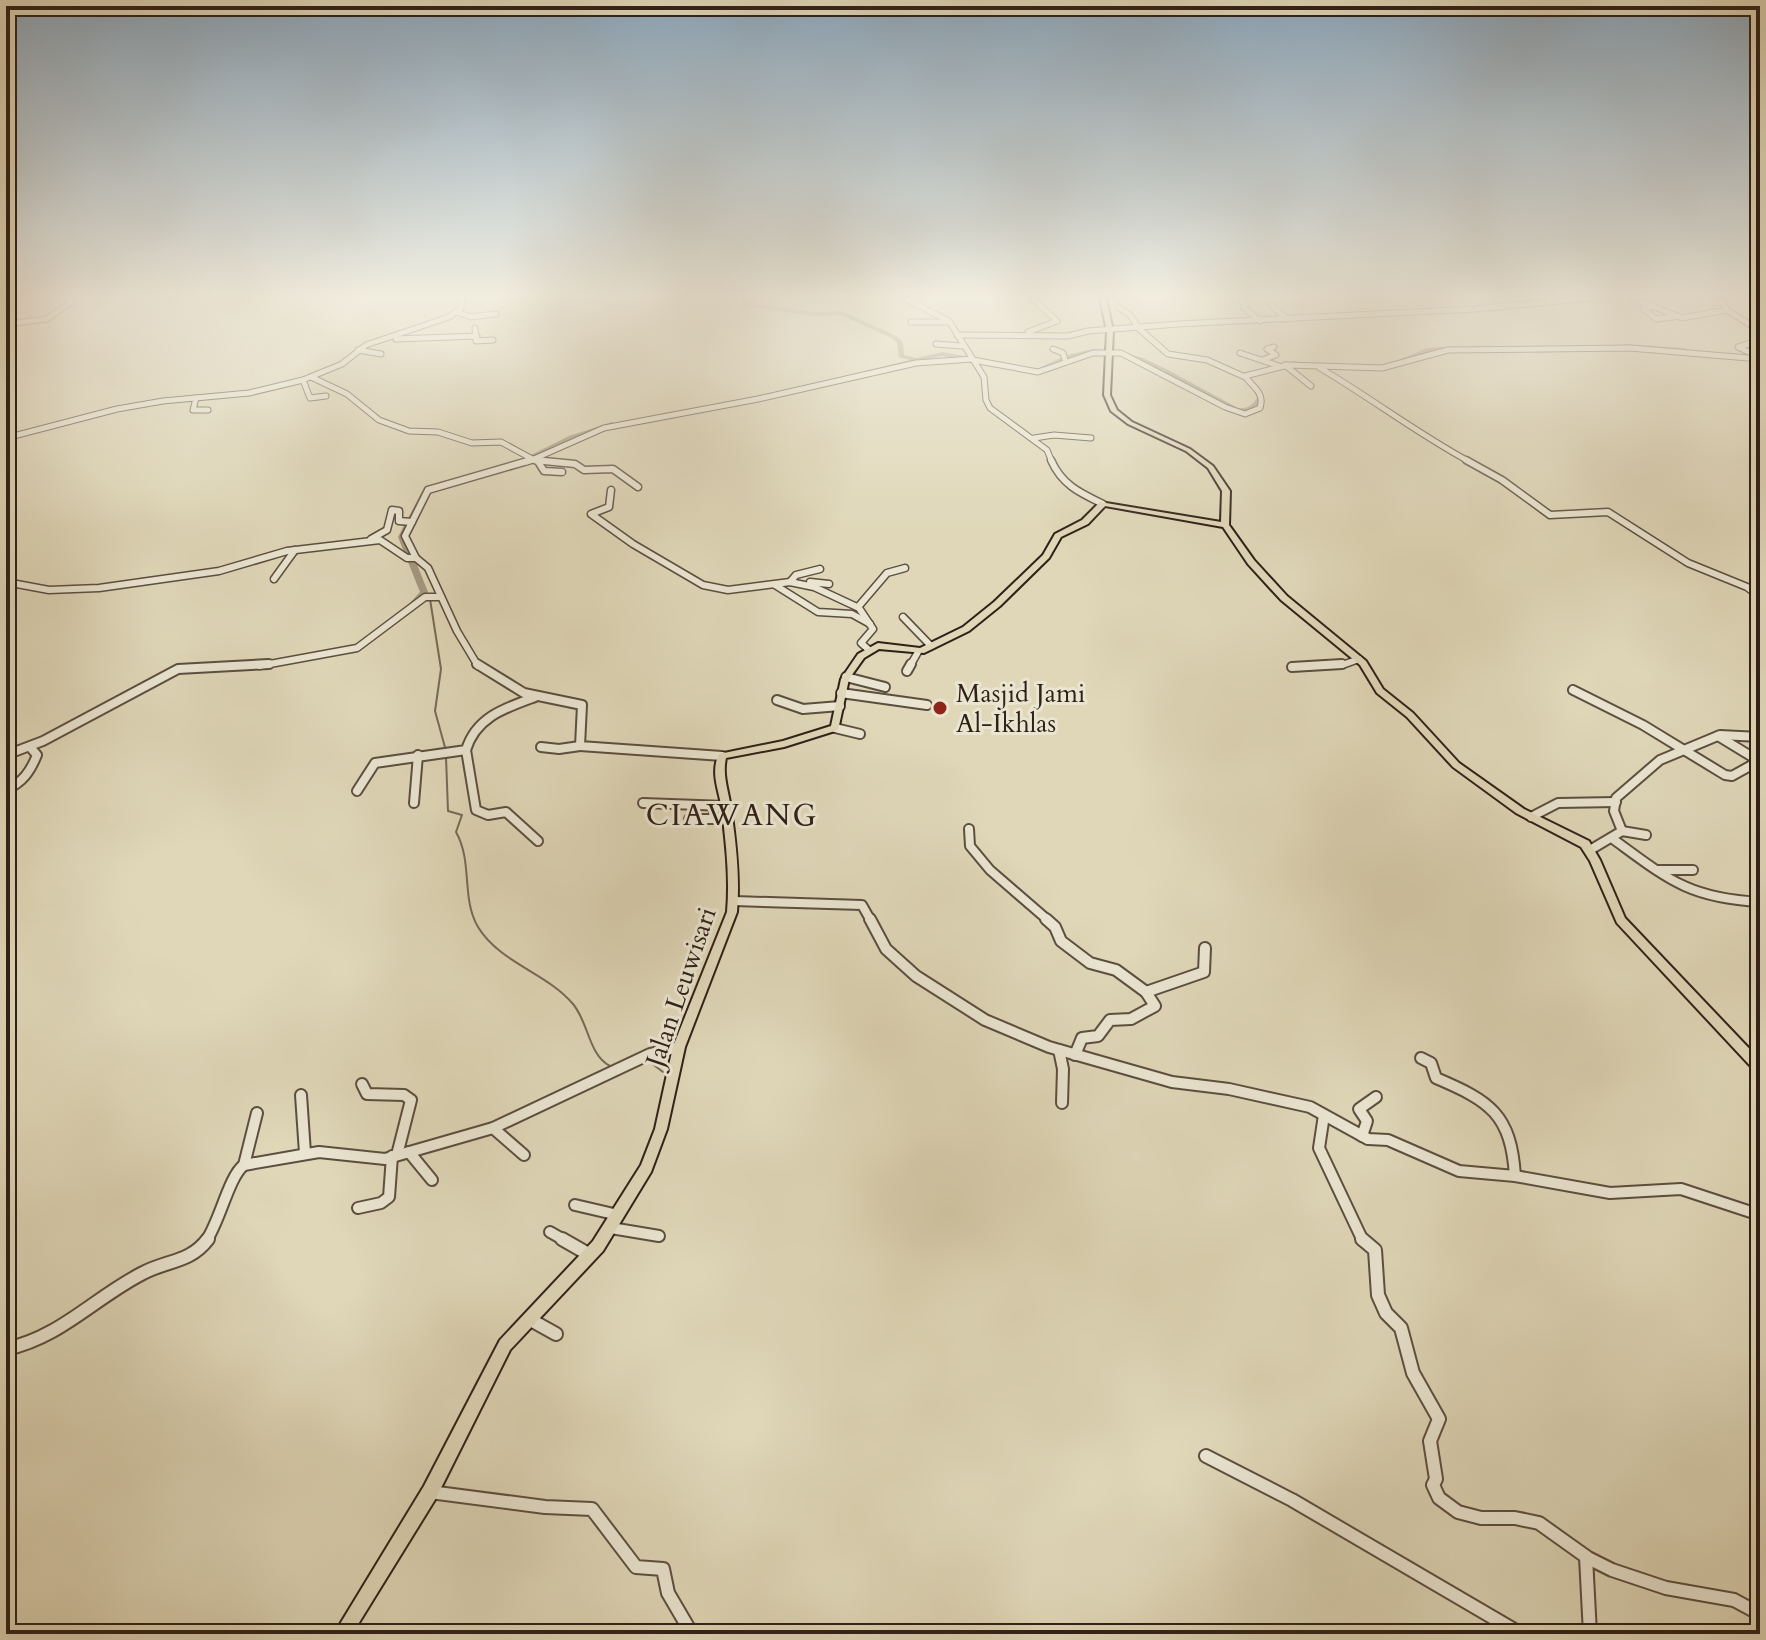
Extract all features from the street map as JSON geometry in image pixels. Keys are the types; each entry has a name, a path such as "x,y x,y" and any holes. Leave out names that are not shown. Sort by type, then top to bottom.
{"main road":[{"path":"1107,375 1111,407 1123,419 1180,445 1211,467 1226,491 1225,525 1261,574 1359,659 1368,668 1380,691 1410,715 1456,765 1531,817 1578,839 1590,850 1621,920 1760,1068"},
{"path":"722,756 784,744 835,728 846,677 869,650 878,646 918,652 978,621 1046,556 1058,536 1085,522 1103,504 1225,525"},
{"name":"Jalan Leuwisari","path":"342,1634 430,1492 501,1351 611,1228 656,1146 679,1047 734,901 720,807 719,768 722,756"}],"street":[{"path":"6,438 117,409 249,393 317,375"},
{"path":"412,558 405,537 409,522 428,490 433,487 532,460 604,428 758,399 865,375"},
{"path":"982,375 990,408 1034,438 1051,456 1065,484 1103,504"},
{"path":"1163,375 1245,414 1258,409 1263,398 1260,391 1239,375"},
{"path":"1242,376 1247,375"},
{"path":"1293,375 1311,386"},
{"path":"1331,375 1436,444 1502,480 1550,515 1608,512 1688,563 1747,587 1760,597"},
{"path":"311,377 347,394 377,419 392,426 412,432 438,432 472,443 501,442"},
{"path":"303,380 310,398 326,396"},
{"path":"196,398 193,410 208,410"},
{"path":"27,434 30,423"},
{"path":"493,431 501,442 543,470 562,472"},
{"path":"1034,438 1054,435 1091,438"},
{"path":"532,460 575,464 584,470 613,469 638,487"},
{"path":"611,490 609,507 591,514 633,544 703,585 728,590 790,582 858,607 872,630 861,643 869,650"},
{"path":"371,539 387,530 392,510 399,511 399,521 409,522"},
{"path":"6,582 49,590 99,588 219,571 295,550 382,540 412,558 436,579 441,597 479,667 535,697 582,705 580,746"},
{"path":"274,579 295,550"},
{"path":"858,607 887,573 905,568"},
{"path":"790,582 796,575 820,569"},
{"path":"800,584 829,584"},
{"path":"775,585 818,612 852,614 870,624"},
{"path":"6,755 30,747 178,669 254,667 357,648 424,598 441,597"},
{"path":"903,617 931,646"},
{"path":"907,671 918,652"},
{"path":"1292,667 1345,664 1359,659"},
{"path":"846,677 885,687"},
{"path":"1573,690 1624,715 1728,776 1759,762 1718,736"},
{"path":"535,697 478,724 471,732 466,750 477,811 488,815 507,812 538,841"},
{"path":"777,700 803,709 840,700 927,705"},
{"path":"835,728 860,734"},
{"path":"1622,831 1614,811 1616,798 1651,768 1718,736 1760,737"},
{"path":"541,747 559,749 580,746 722,756"},
{"path":"6,790 23,784 28,777 37,755 30,747"},
{"path":"357,791 375,763 466,750"},
{"path":"414,803 418,755"},
{"path":"1531,817 1558,803 1616,802"},
{"path":"643,803 720,807 713,819 689,819"},
{"path":"969,829 970,846 990,870 1055,927 1061,941 1090,963 1116,970 1146,992 1155,1006 1131,1019 1110,1020 1096,1037 1082,1038 1075,1055"},
{"path":"1622,831 1646,835"},
{"path":"1590,850 1622,831"},
{"path":"1613,839 1656,870 1711,898 1760,902"},
{"path":"1656,870 1693,870"},
{"path":"734,901 864,906 886,949 916,976 998,1027 1075,1055 1172,1082 1229,1089 1310,1107 1362,1136 1388,1140 1449,1168 1610,1193 1681,1189 1760,1215"},
{"path":"1146,992 1202,973 1206,969 1205,948"},
{"path":"6,1349 36,1343 89,1312 138,1275 199,1252 228,1203 235,1172 244,1165 305,1153 348,1152 372,1162 409,1152 493,1128 659,1050 679,1047"},
{"path":"1059,1050 1065,1066 1062,1103"},
{"path":"1421,1058 1431,1063 1437,1078 1461,1087 1502,1116 1513,1142 1515,1176"},
{"path":"358,1208 381,1203 389,1197 394,1156 411,1100 404,1095 368,1094 362,1084"},
{"path":"301,1095 305,1153"},
{"path":"1362,1136 1367,1121 1359,1109 1376,1097"},
{"path":"244,1165 257,1113"},
{"path":"1324,1115 1319,1148 1334,1185 1350,1208 1362,1240 1375,1250 1378,1295 1386,1313 1401,1328 1413,1373 1439,1419 1430,1441 1436,1479 1433,1485 1437,1497 1459,1515 1470,1518 1538,1523 1564,1538 1586,1557 1654,1584 1694,1595 1746,1603 1760,1614"},
{"path":"493,1128 501,1138 512,1141 524,1155"},
{"path":"409,1152 432,1180"},
{"path":"575,1205 618,1215"},
{"path":"611,1228 659,1236"},
{"path":"550,1232 590,1255"},
{"path":"528,1319 556,1334"},
{"path":"1206,1456 1292,1500 1521,1634"},
{"path":"430,1492 533,1506 592,1509 636,1567 663,1569 668,1593 692,1634"},
{"path":"1586,1557 1590,1634"}],"waterway":[{"path":"1172,375 1237,410 1248,410 1256,404 1260,398 1256,389"},
{"path":"520,462 571,437 612,424"},
{"path":"414,603 424,592 402,537 429,486 489,470"},
{"path":"430,599 441,669 435,711 446,751"},
{"path":"446,757 448,811 462,815 456,832 464,855 470,904 478,927 498,950 550,984 573,1004 597,1054 610,1066"},
{"path":"646,1059 663,1072"}],"place":[{"name":"Masjid Jami Al-Ikhlas","path":"940,708"}],"district":[{"name":"CIAWANG","path":"732,815"}]}
